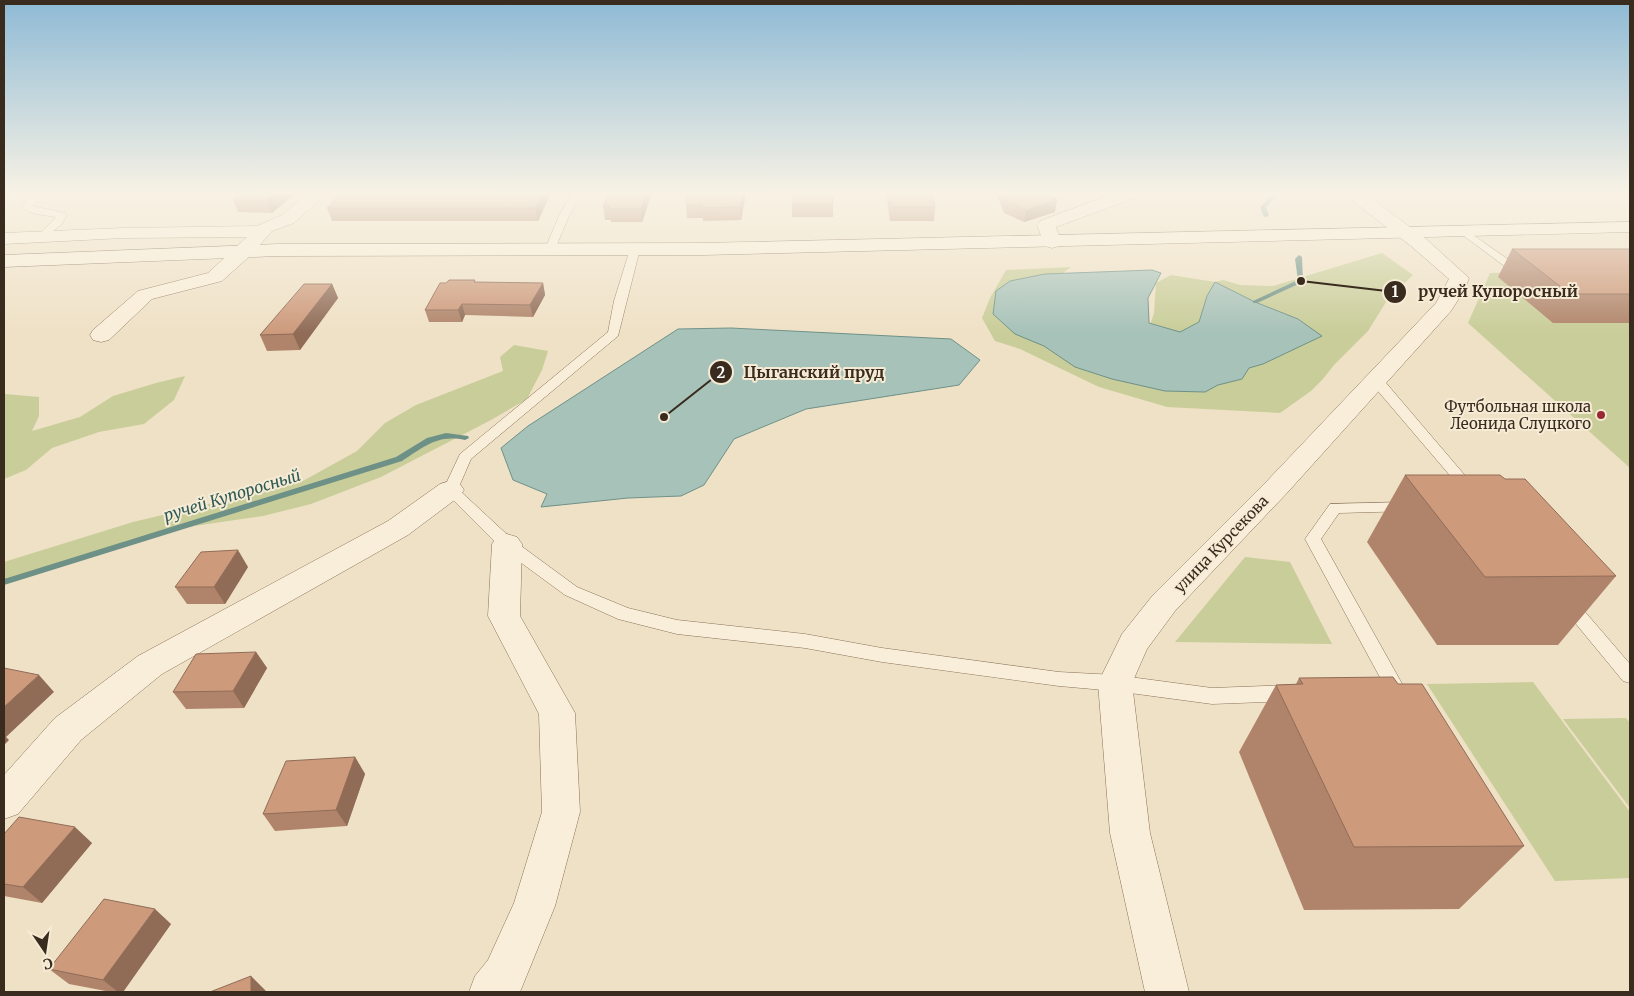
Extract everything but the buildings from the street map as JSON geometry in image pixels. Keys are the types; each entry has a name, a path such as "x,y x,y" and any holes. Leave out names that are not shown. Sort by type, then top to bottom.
{"street":[{"path":"101,335 145,295 215,276 254,239"},
{"path":"4,261 244,251 635,249 1151,239"},
{"name":"улица Курсекова","path":"1115,683 1134,643 1164,603 1277,487 1444,307 1455,289 1459,278 1414,239"},
{"path":"4,802 68,729 150,665 398,528 450,490"},
{"path":"491,992 504,976 534,906 562,812 556,713 504,616 507,544"},
{"path":"1115,683 1130,833 1167,992"}],"lane":[{"path":"550,249 554,239"},
{"path":"1475,239 1506,262 1535,262"},
{"path":"635,249 620,301 614,333 465,457 450,490 507,544 571,591 624,614 677,627 805,641 892,656 1059,679 1115,683 1212,696 1309,692"},
{"path":"1376,380 1477,498"},
{"path":"1377,690 1396,689 1313,539 1335,508 1424,507"},
{"path":"1560,595 1630,676"}],"green space":[{"path":"1382,253 1413,275 1388,299 1368,331 1334,365 1323,379 1311,391 1280,413 1167,407 1099,387 1020,349 995,341 982,318 990,298 1006,270 1071,267 1043,288 1149,328 1154,313 1156,283 1171,275 1215,282 1223,280 1240,285 1273,286"},
{"name":"Футбольная школа Леонида Слуцкого","path":"1630,269 1630,468 1468,323 1490,273"},
{"path":"514,345 548,351 542,370 527,399 491,420 381,477 311,504 263,516 194,526 129,540 84,559 30,571 4,582 4,562 133,522 301,482 357,451 385,423 416,405 503,371 500,357"},
{"path":"185,376 174,400 144,424 99,432 52,448 26,470 4,479 4,391 5,394 39,397 39,416 32,431 80,417 113,396"},
{"path":"1245,557 1290,562 1332,644 1175,642"},
{"path":"1533,682 1630,812 1630,878 1555,881 1427,684"},
{"path":"1626,718 1630,723 1630,808 1563,719"}],"water":[{"path":"1152,270 1161,273 1148,298 1149,323 1180,332 1199,322 1207,296 1215,282 1255,302 1298,319 1322,336 1263,364 1249,368 1242,379 1218,385 1205,392 1165,391 1112,379 1075,367 1044,346 1015,334 993,314 996,291 1010,281 1045,274"},
{"path":"731,328 951,339 980,360 959,385 806,409 734,439 704,485 681,496 628,498 541,507 547,494 513,480 501,448 528,426 678,329"}],"waterway":[{"name":"ручей Купоросный","path":"1255,302 1301,281 1299,257"},
{"name":"ручей Купоросный","path":"4,582 399,459 438,437 455,436 465,438"}],"place":[{"name":"ручей Купоросный","path":"1301,281"},
{"name":"Футбольная школа Леонида Слуцкого","path":"1601,415"},
{"name":"Цыганский пруд","path":"664,417"}]}
